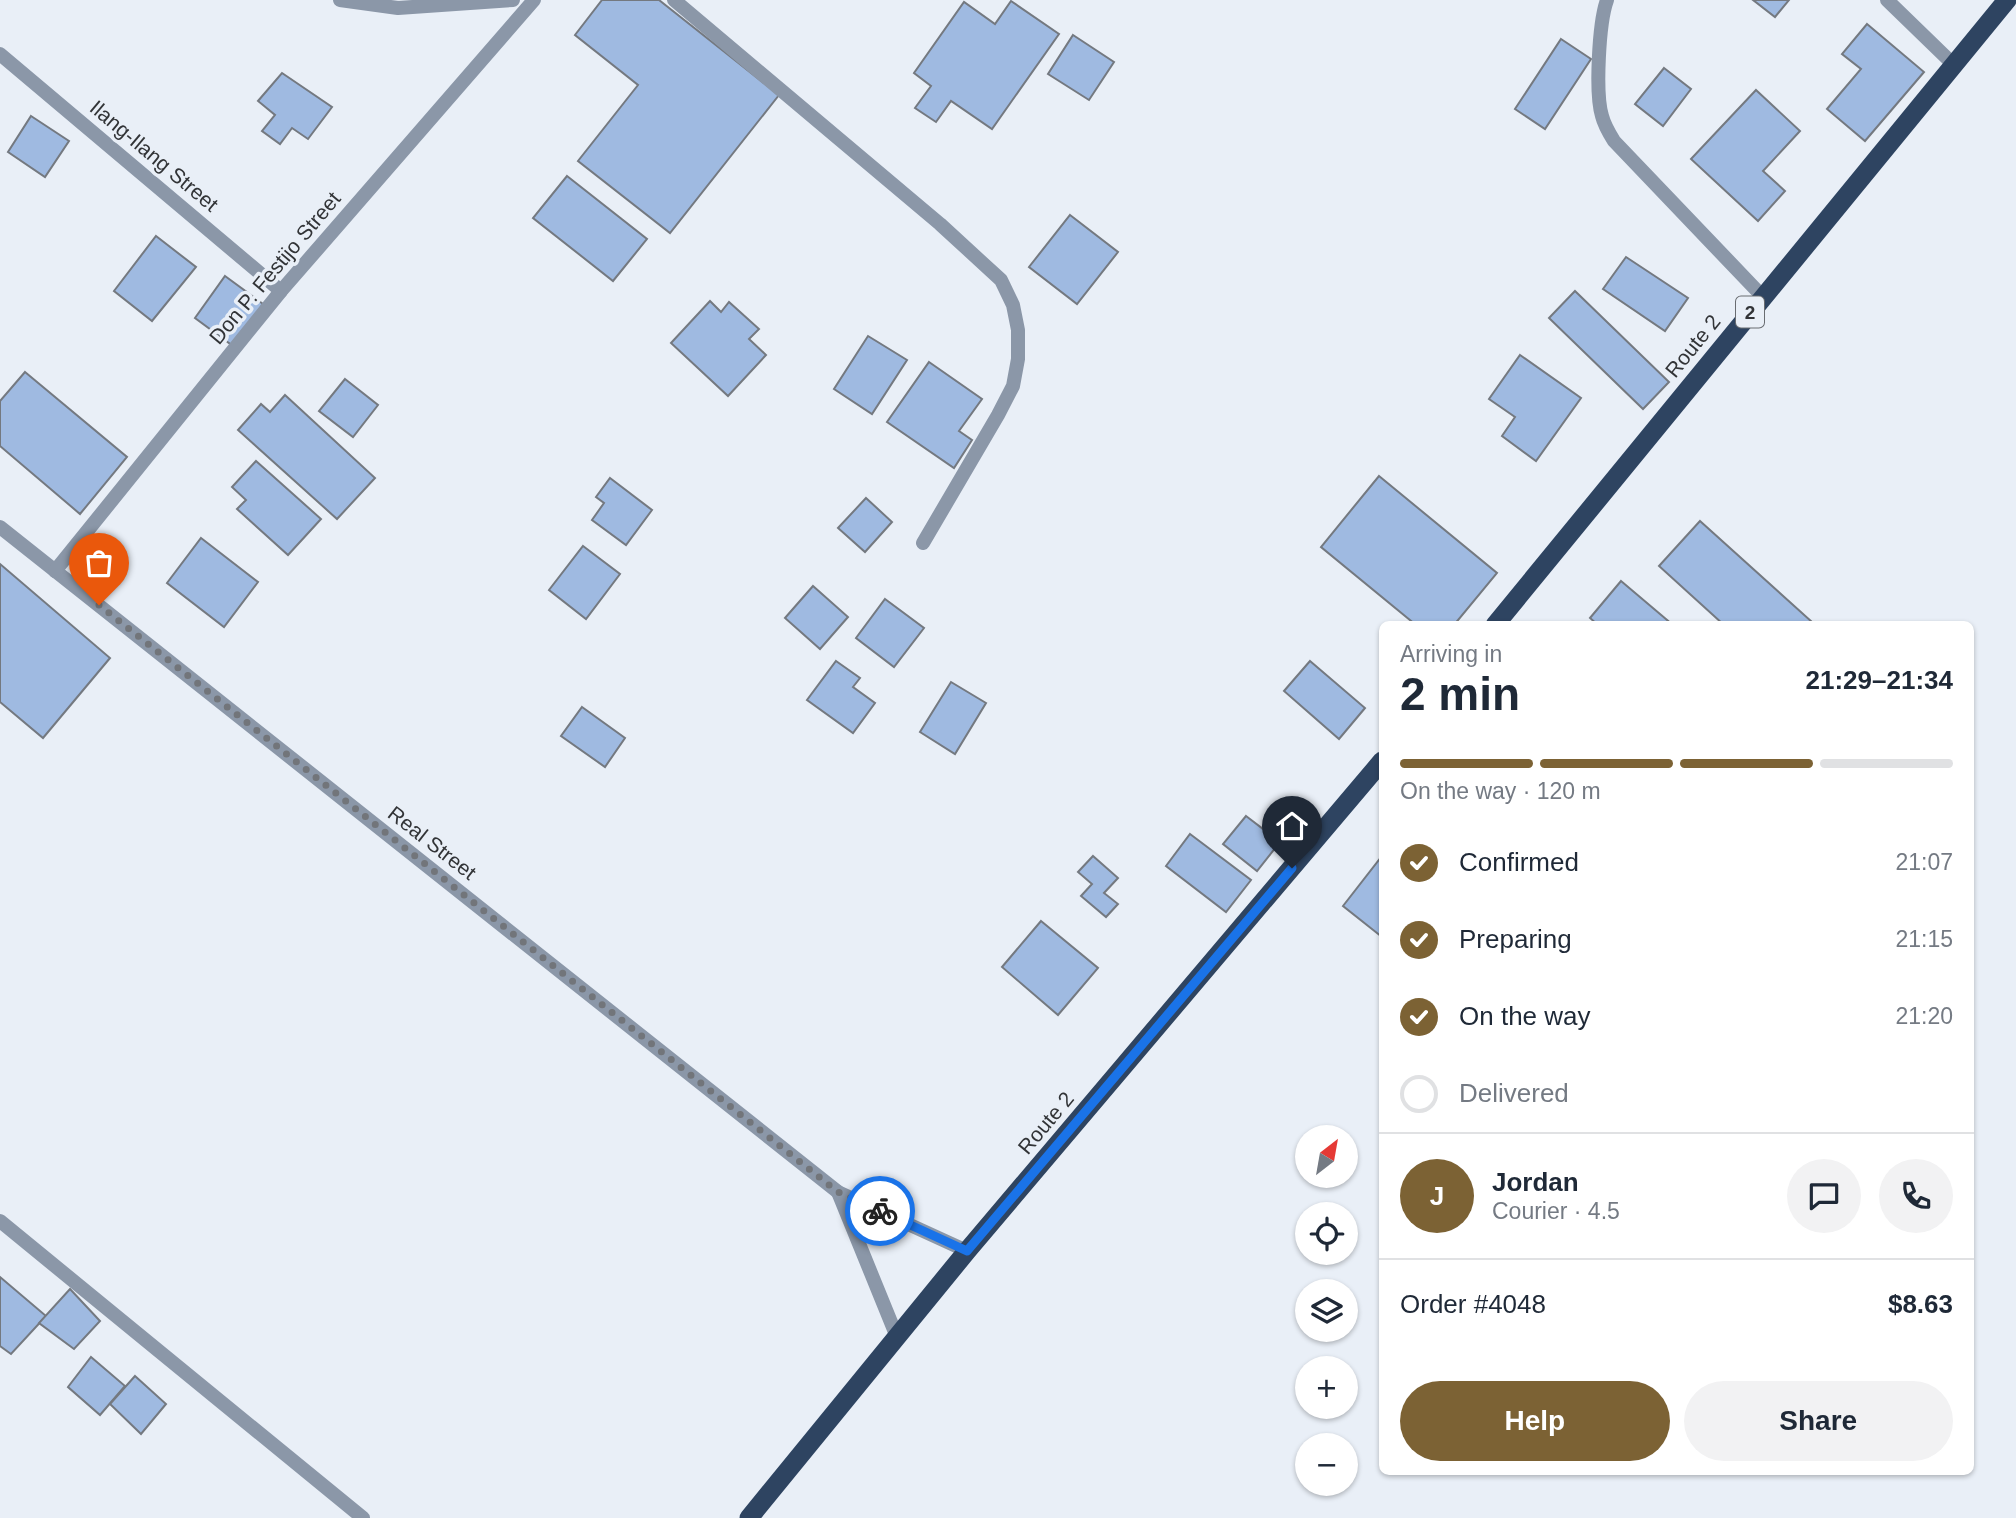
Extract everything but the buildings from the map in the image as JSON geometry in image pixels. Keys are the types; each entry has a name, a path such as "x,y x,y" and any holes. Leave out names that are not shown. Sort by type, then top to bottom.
{"highway":[{"name":"Route 2","path":"1498,621 2007,0"},
{"name":"Route 2","path":"749,1518 967,1251 1379,765"}],"street":[{"path":"340,0 398,8 513,0"},
{"name":"Don P. Festijo Street","path":"55,571 281,291 534,0"},
{"path":"674,0 940,224 1001,280 1013,305 1018,330 1018,359 1013,386 923,543"},
{"path":"1607,0 1601,37 1598,96 1602,118 1608,130 1614,141 1763,297"},
{"path":"1887,0 1954,64"},
{"name":"Ilang-Ilang Street","path":"0,54 281,291"},
{"name":"Real Street","path":"0,527 838,1192 967,1251"},
{"path":"838,1192 897,1337"},
{"path":"0,1221 363,1518"}],"way so far":[{"path":"99,605 838,1192 880,1211"}],"route":[{"path":"880,1211 967,1251 1292,868"}]}
